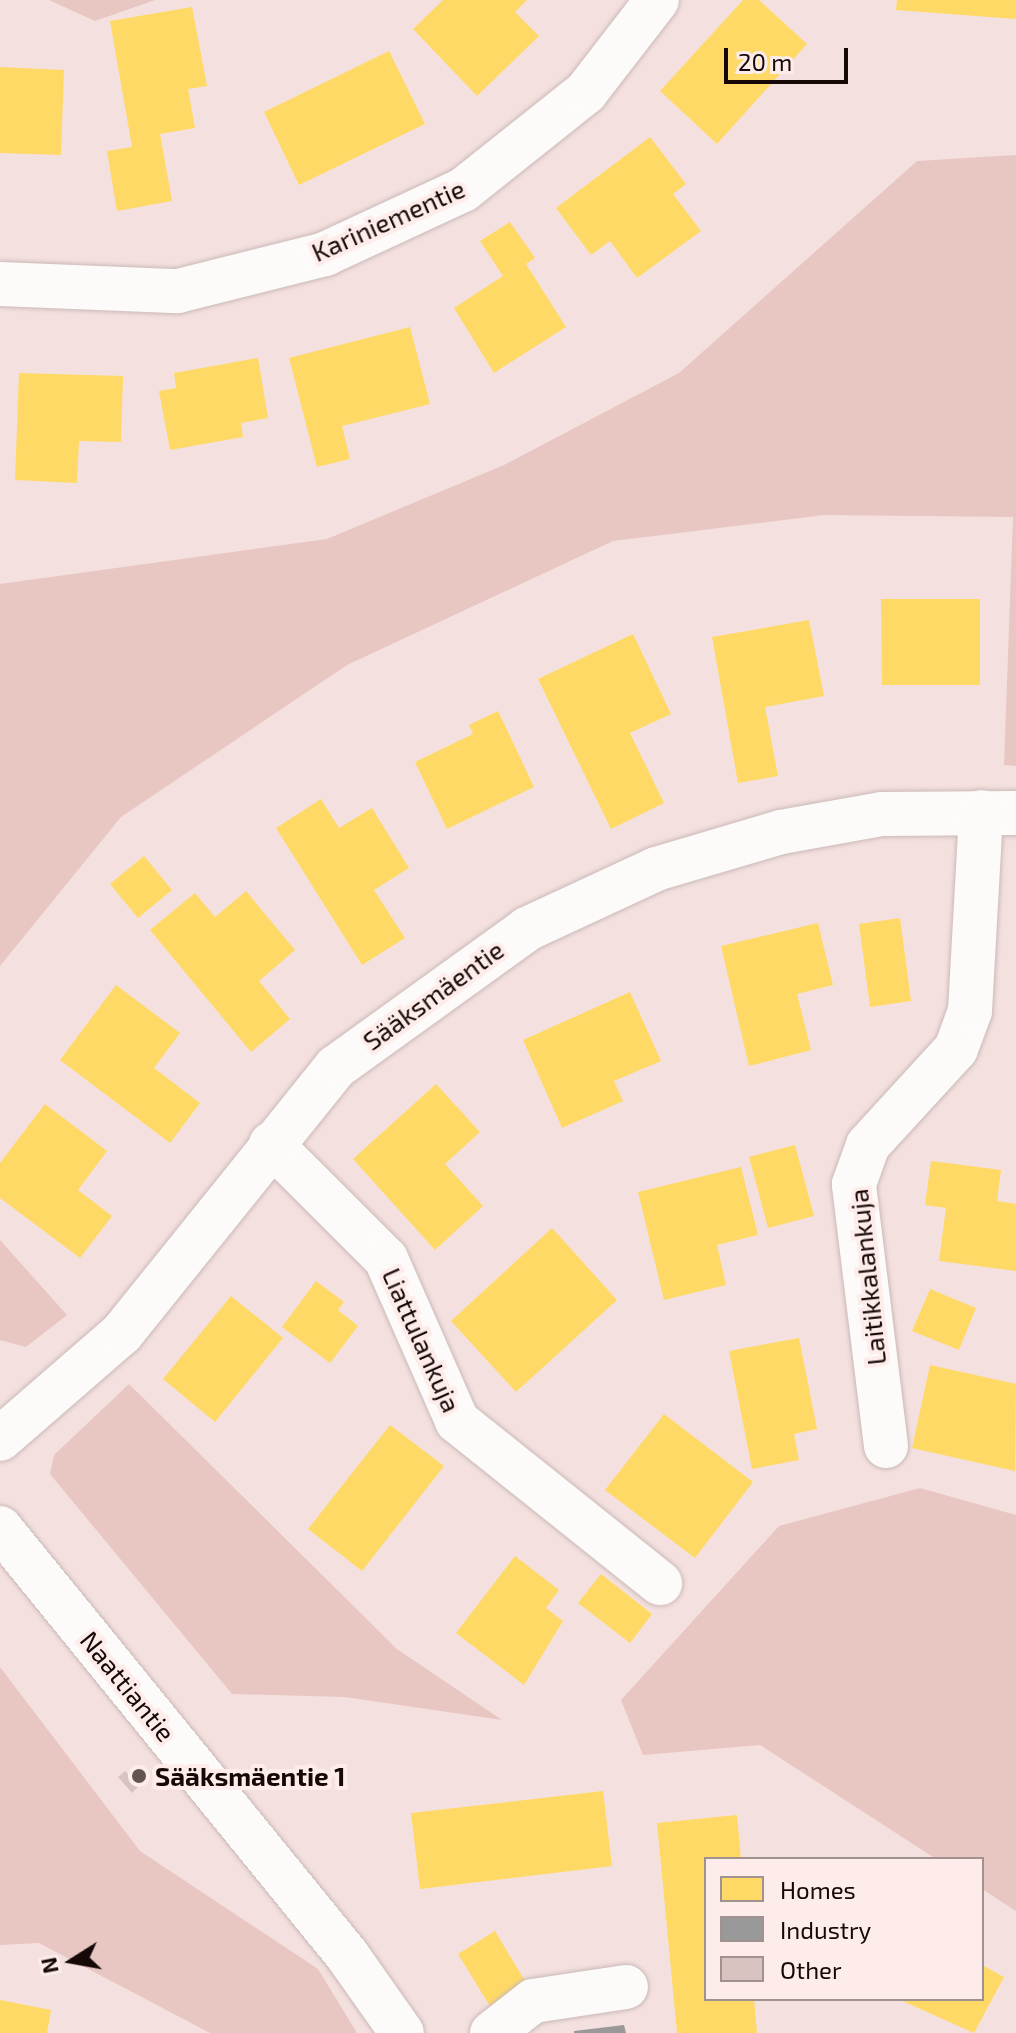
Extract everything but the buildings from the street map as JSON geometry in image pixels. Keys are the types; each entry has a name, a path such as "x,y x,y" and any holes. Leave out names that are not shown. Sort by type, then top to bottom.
{"street":[{"name":"Kariniementie","path":"0,284 178,291 325,254 463,190 586,92 657,0"},
{"name":"Sääksmäentie","path":"0,1439 122,1333 336,1067 434,989 541,922 656,869 781,832 882,814 998,812"},
{"name":"Laitikkalankuja","path":"886,1446 854,1184 868,1145 956,1049 970,1011 998,812"},
{"name":"Liattulankuja","path":"271,1144 386,1259 457,1421 660,1583"},
{"name":"Naattiantie","path":"0,1528 347,1955 402,2033"},
{"path":"492,2033 533,2001 626,1987"}],"shaded area":[{"path":"49,0 155,0 95,21"},
{"path":"1016,155 1016,766 1004,765 1013,517 824,515 613,541 347,665 121,817 0,966 0,584 327,539 504,465 679,373 917,161"},
{"path":"0,1240 67,1315 26,1347 0,1340"},
{"path":"129,1384 397,1649 502,1720 345,1697 232,1694 50,1474 54,1455"},
{"path":"920,1488 1016,1515 1016,1911 984,1890 984,1857 933,1857 760,1745 643,1755 621,1700 779,1526"},
{"path":"0,1667 140,1851 318,1969 357,2033 210,2033 39,1943 0,1945"}],"place":[{"name":"Sääksmäentie 1","path":"139,1776"}]}
